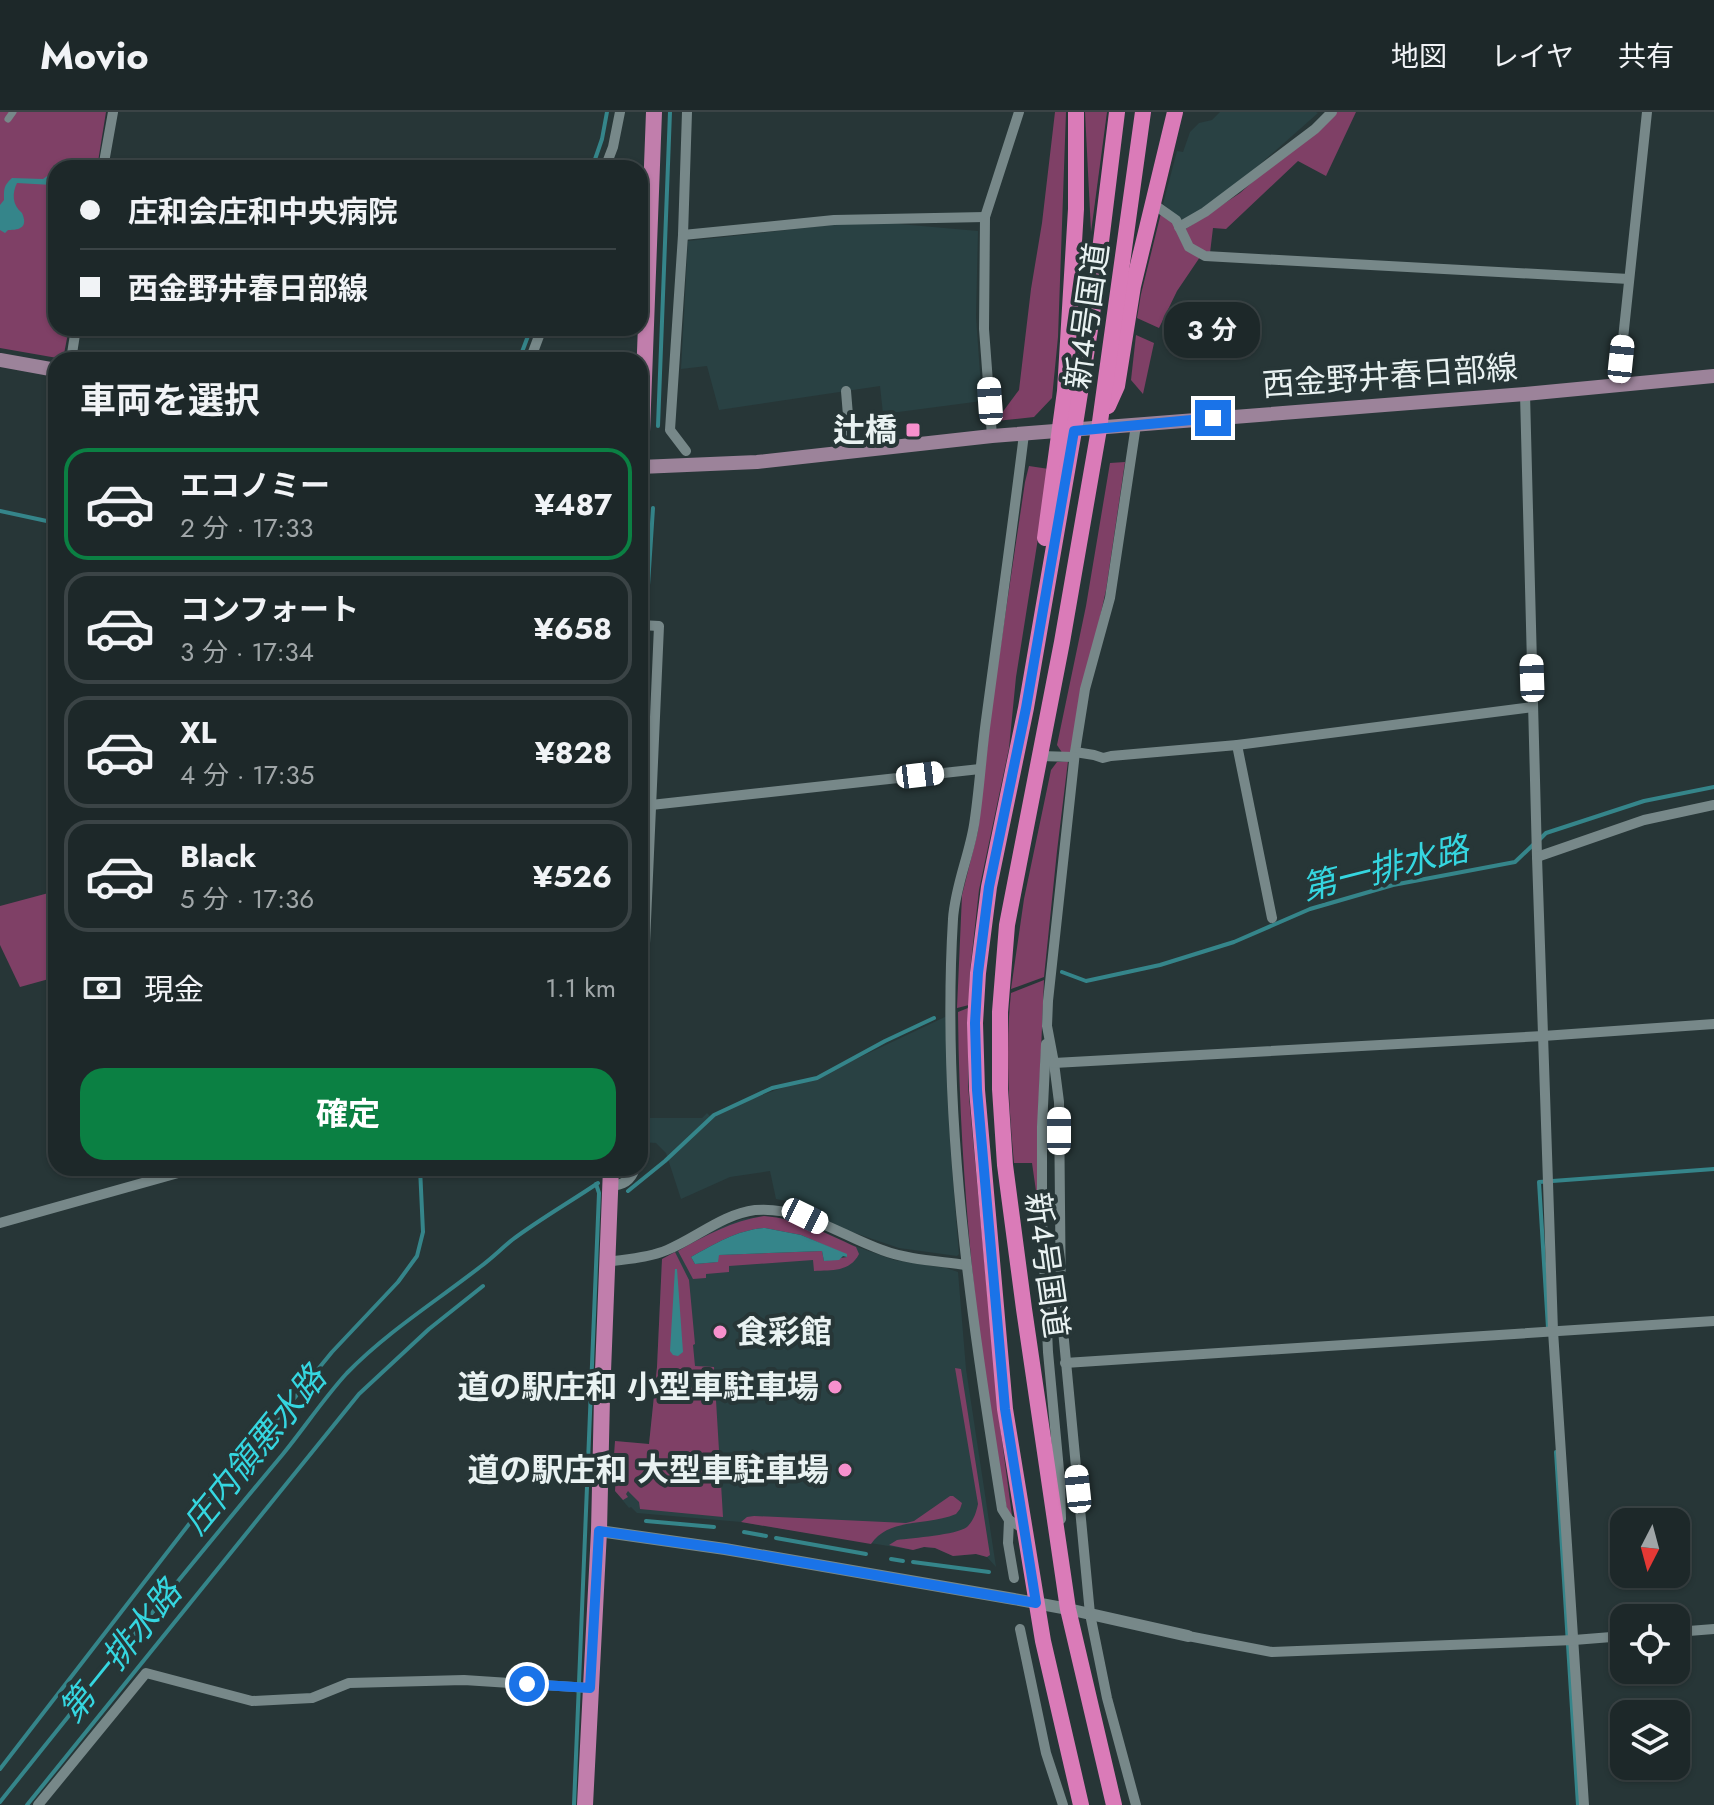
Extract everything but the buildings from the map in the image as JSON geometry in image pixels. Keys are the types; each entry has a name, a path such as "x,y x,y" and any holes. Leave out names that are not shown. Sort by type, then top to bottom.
{"highway":[{"path":"1067,431 1065,391 1076,209 1076,112"},
{"name":"新4号国道","path":"1071,1802 1036,1603 1016,1524 975,1055 982,934 1019,742 1021,685 1055,475 1091,323 1117,112"},
{"name":"新4号国道","path":"1114,1805 1068,1609 1014,1235 1000,1089 1000,1012 1007,925 1062,642 1099,429 1143,112"},
{"path":"1099,429 1117,386 1133,286 1175,112"}],"main road":[{"path":"648,264 654,112"},
{"path":"0,360 48,369"},
{"name":"西金野井春日部線","path":"648,467 757,462 992,436 1714,376"},
{"path":"585,1805 599,1531 611,1176"}],"street":[{"path":"104,160 113,112"},
{"path":"608,160 620,112"},
{"path":"686,451 670,430 683,235 687,112"},
{"path":"992,436 984,329 985,217 1019,112"},
{"path":"1179,227 1205,212 1315,129 1332,112"},
{"path":"1618,386 1647,112"},
{"path":"1152,203 1176,220 1189,247 1205,256 1629,279"},
{"path":"683,235 834,220 985,217"},
{"path":"846,391 851,452"},
{"path":"1525,394 1553,1331 1584,1805"},
{"path":"1059,1546 1060,1481 1048,1352 1042,1220 1042,1127 1048,1001 1074,754 1085,689 1110,598 1136,425"},
{"path":"1014,1578 1008,1543 1016,1524 1002,1509 966,1265 950,1042 953,915 974,826 1024,434"},
{"path":"648,625 659,626 648,777"},
{"path":"1040,756 1074,754 1103,758 1237,745 1533,707"},
{"path":"1237,745 1272,918"},
{"path":"648,805 980,769"},
{"path":"1537,857 1644,820 1714,805"},
{"path":"1054,1063 1714,1024"},
{"path":"1047,1026 1059,1102 1060,1283 1065,1363 1090,1614 1107,1698 1136,1805"},
{"path":"0,1223 167,1176"},
{"path":"610,1186 622,1185 632,1176"},
{"path":"607,1262 667,1250 736,1214 756,1210 786,1211 805,1216 886,1252 966,1265"},
{"path":"924,1259 924,1272"},
{"path":"1065,1363 1714,1321"},
{"path":"599,1531 725,1549 1036,1603 1272,1652 1610,1637"},
{"path":"1020,1629 1046,1753 1071,1802"},
{"path":"1690,1631 1714,1629"},
{"path":"38,1805 146,1673 252,1701 312,1698 349,1683 464,1680 590,1688"},
{"path":"1087,1694 1107,1698"}],"shaded area":[{"path":"0,112 106,112 98,160 48,160 48,336 67,336 64,352 48,352 48,356 0,348"},
{"path":"1055,112 1066,112 1058,337 1052,398 1034,417 996,421 1019,390"},
{"path":"1085,112 1107,112 1091,232"},
{"path":"1220,112 1318,113 1241,181 1183,222 1163,204 1177,151 1183,152 1190,132 1199,123 1212,120"},
{"path":"1332,112 1356,112 1326,176 1298,161 1226,229 1213,228 1210,253 1194,248 1184,230 1240,193"},
{"path":"1161,213 1172,221 1187,250 1200,257 1177,291 1159,328 1137,318"},
{"path":"888,223 978,231 976,317 982,401 883,414 880,386 719,410 707,366 681,369 688,241 840,224"},
{"path":"1136,335 1154,343 1143,394 1131,380"},
{"path":"1125,462 1106,590 1070,753 1063,754 1057,745 1086,606 1110,463"},
{"path":"1029,466 1049,469 1016,677 1009,748 979,890 969,1005 957,1008 962,895 978,831 992,704"},
{"path":"1068,761 1044,977 1011,989 1024,899 1051,770 1057,762"},
{"path":"48,893 48,979 20,987 0,945 0,906"},
{"path":"1044,980 1037,1198 1032,1163 1014,1163 1008,1035 1011,993"},
{"path":"968,1008 968,1086 999,1418 1012,1516 1007,1510 987,1397 969,1229 962,1142 958,1012"},
{"path":"947,1016 957,1256 899,1248 846,1230 791,1202 776,1199 770,1171 730,1177 681,1199 666,1153 656,1143 648,1142 648,1118 702,1118 707,1113 711,1117 754,1098 816,1078"},
{"path":"764,1216 807,1224 894,1260 958,1272 966,1369 996,1567 987,1557 976,1554 953,1556 935,1548 913,1550 741,1522 637,1513 615,1491 615,1441 649,1444 657,1367 662,1259 721,1227 742,1219"},
{"path":"764,1216 800,1223 823,1232 856,1247 859,1254 851,1264 834,1270 814,1271 813,1260 729,1266 729,1272 706,1274 706,1278 693,1279 678,1251 720,1229","holes":["755,1229 801,1235 847,1257 824,1261 822,1251 718,1255 717,1262 695,1264 691,1257 726,1238"]},
{"path":"675,1252 689,1280 695,1366 714,1367 723,1517 640,1509 639,1502 628,1491 628,1497 623,1500 615,1491 615,1441 649,1444 657,1367 662,1259"},
{"path":"955,1368 961,1369 990,1555 987,1557 976,1554 953,1556 935,1548 913,1550 889,1545 897,1540 961,1530 967,1527 975,1513 978,1504"},
{"path":"950,1496 962,1503 956,1514 899,1526 879,1535 871,1544 741,1522 754,1516 906,1523 914,1521"}],"water":[{"path":"48,176 48,185 17,183 14,199 24,218 24,225 5,233 0,230 0,205 9,181 12,178 43,179"},
{"path":"765,1228 801,1235 847,1254 847,1257 824,1261 822,1251 719,1255 718,1262 695,1264 691,1257 736,1235"},
{"path":"675,1269 683,1352 678,1356 670,1351"}],"waterway":[{"path":"595,160 607,112"},
{"name":"庄内領悪水路","path":"658,426 670,112"},
{"path":"522,352 528,336"},
{"name":"庄内領悪水路","path":"648,585 653,508"},
{"path":"0,511 48,521"},
{"name":"第一排水路","path":"1540,839 1546,833 1644,801 1714,787"},
{"name":"第一排水路","path":"1062,972 1086,981 1160,965 1234,942 1310,909 1393,885 1515,862 1534,844"},
{"name":"第一排水路","path":"648,1175 714,1115 772,1088 817,1078 934,1018"},
{"path":"1548,1328 1539,1182 1714,1169"},
{"path":"0,1769 203,1506 332,1352 398,1282 417,1256 423,1232 420,1176"},
{"name":"第一排水路","path":"628,1191 646,1176"},
{"name":"庄内領悪水路","path":"0,1802 347,1373 395,1331 512,1240 598,1183"},
{"path":"574,1805 599,1193 596,1184"},
{"name":"第一排水路","path":"27,1805 359,1394 429,1329 483,1286"},
{"path":"1556,1452 1578,1805"},
{"path":"646,1521 714,1527"},
{"path":"744,1532 766,1536"},
{"path":"776,1538 866,1554"},
{"path":"891,1559 903,1561"},
{"path":"913,1562 989,1572"}],"place":[{"name":"辻橋","path":"913,430"},
{"name":"食彩館","path":"720,1332"},
{"name":"道の駅庄和 小型車駐車場","path":"835,1387"},
{"name":"道の駅庄和 大型車駐車場","path":"845,1470"}],"route":[{"path":"527,1684 590,1688 599,1531 725,1549 1036,1603 1005,1409 977,1090 975,1023 989,887 1026,708 1074,431 1213,418"}]}
